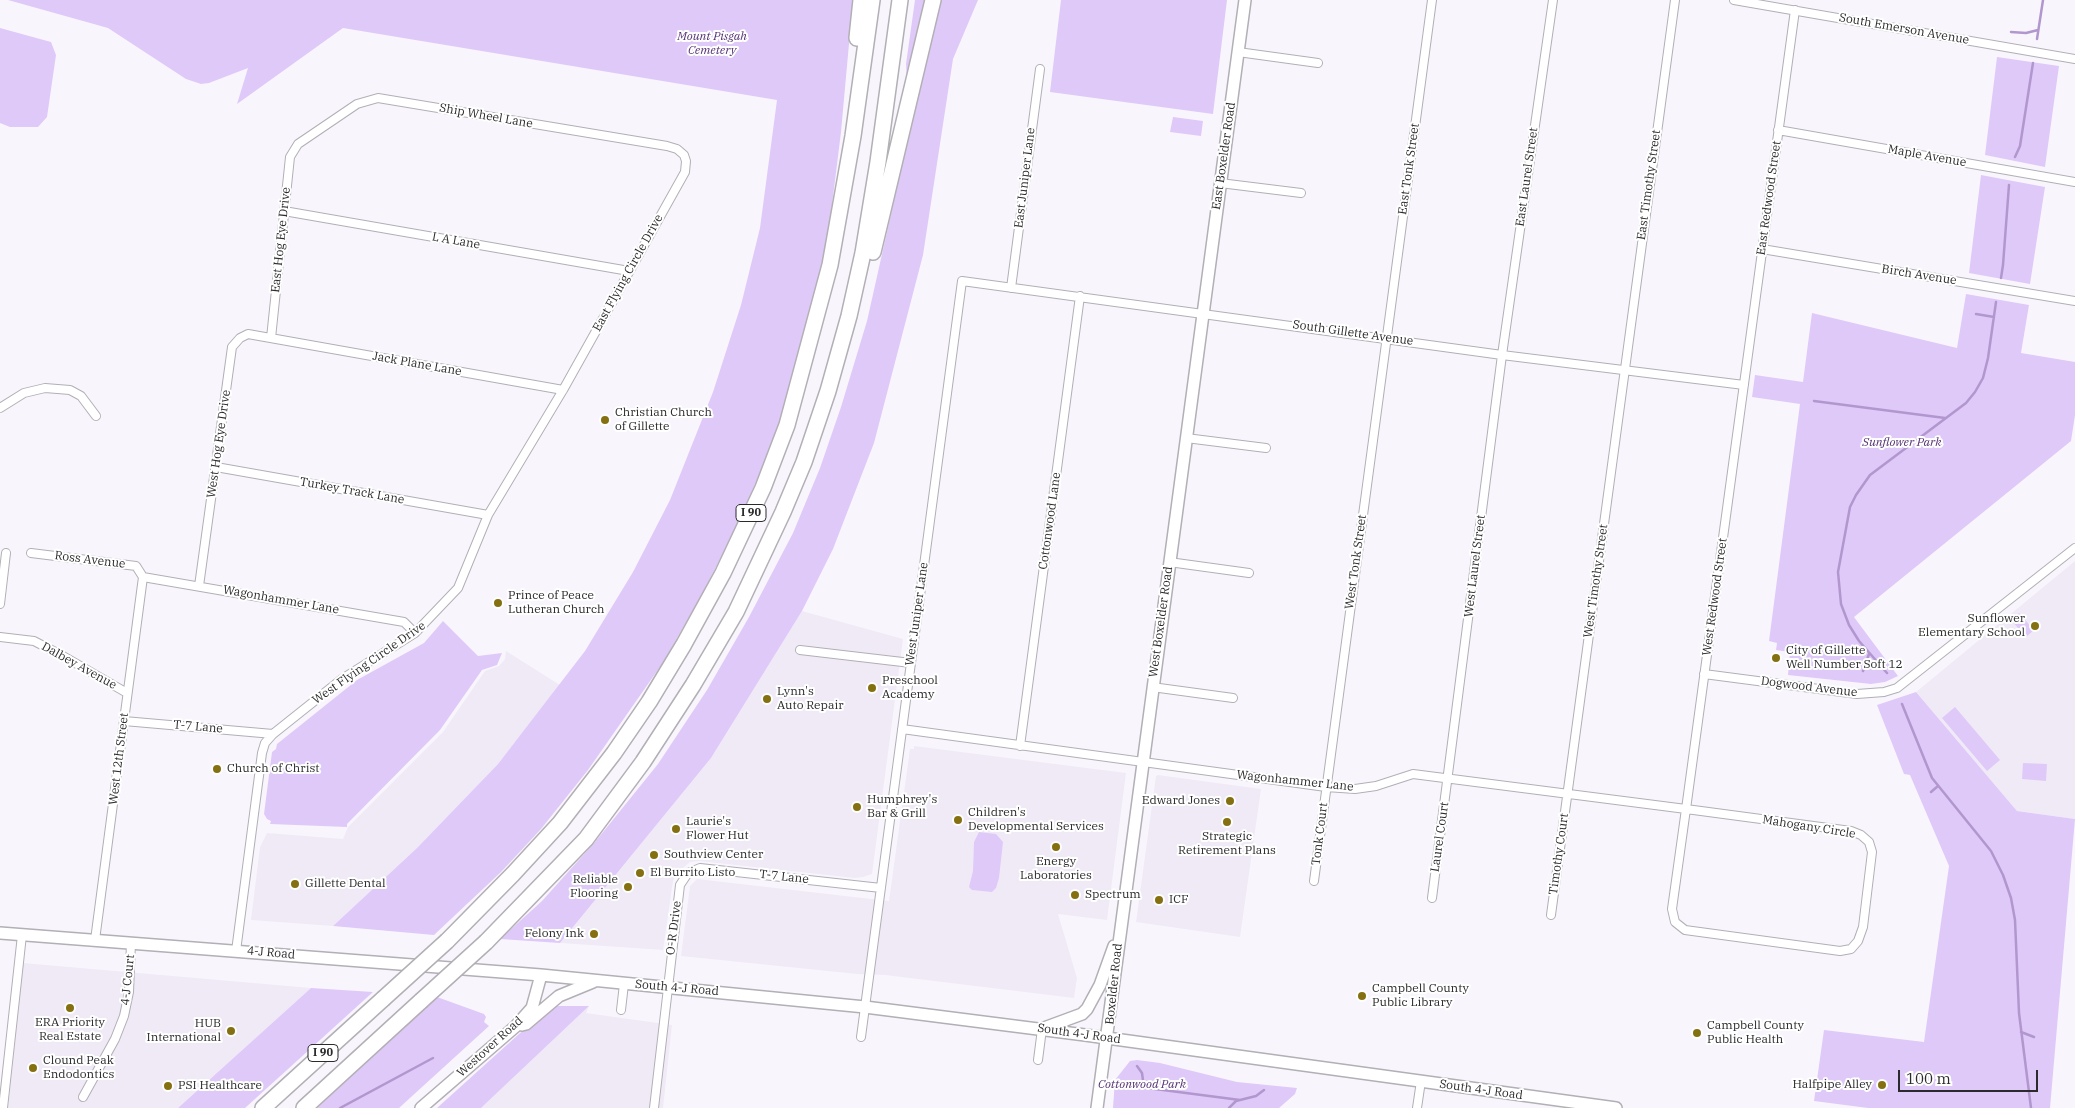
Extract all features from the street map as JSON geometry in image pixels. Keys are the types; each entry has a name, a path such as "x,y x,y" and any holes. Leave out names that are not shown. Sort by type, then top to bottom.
{"highway":[{"name":"I 90","path":"818,309 850,111 861,0"},
{"name":"I 90","path":"263,1108 447,940 513,874 560,823 614,753 649,702 684,644 723,573 763,488 787,425 830,265 848,165 872,0"},
{"name":"I 90","path":"783,512 804,462 828,391 849,316 863,253 878,162 900,0"},
{"name":"I 90","path":"304,1108 486,942 586,839 643,762 693,685 736,612 831,408 856,318 932,0"}],"main road":[{"name":"East Boxelder Road","path":"1202,313 1245,0"},
{"name":"West Boxelder Road","path":"1120,930 1202,313"},
{"path":"1042,1029 1082,1014 1089,1007 1100,985 1120,930"},
{"name":"Boxelder Road","path":"1108,1038 1120,930"},
{"name":"4-J Road","path":"0,933 541,975"},
{"name":"South 4-J Road","path":"541,975 865,1007 1042,1029 1616,1108"},
{"name":"Westover Road","path":"421,1108 516,1026 532,1008 541,975"},
{"path":"516,1026 526,1024 559,996 595,981"},
{"path":"1098,1108 1108,1038"}],"street":[{"name":"East Tonk Street","path":"1387,338 1432,0"},
{"name":"East Laurel Street","path":"1502,355 1553,0"},
{"name":"East Timothy Street","path":"1624,369 1675,0"},
{"name":"South Emerson Avenue","path":"1734,0 2075,59"},
{"name":"East Redwood Street","path":"1744,385 1795,10"},
{"path":"1238,52 1318,63"},
{"name":"East Juniper Lane","path":"1011,288 1040,69"},
{"name":"Ship Wheel Lane","path":"298,144 357,104 378,98 667,146 676,149 684,155"},
{"name":"Maple Avenue","path":"1778,130 2075,182"},
{"name":"East Hog Eye Drive","path":"271,338 290,157 298,144"},
{"name":"East Flying Circle Drive","path":"564,390 684,172 686,161 684,155"},
{"path":"1220,183 1301,193"},
{"name":"L A Lane","path":"284,211 629,271"},
{"name":"Birch Avenue","path":"1762,249 2075,302"},
{"name":"South Gillette Avenue","path":"962,281 1502,355 1744,385"},
{"name":"West Juniper Lane","path":"861,1038 962,281"},
{"name":"Cottonwood Lane","path":"1020,746 1080,296"},
{"name":"West Hog Eye Drive","path":"198,586 232,347 240,338 248,334 271,338"},
{"name":"Jack Plane Lane","path":"271,338 564,390"},
{"name":"West Tonk Street","path":"1326,787 1387,338"},
{"name":"West Laurel Street","path":"1448,777 1502,355"},
{"name":"West Timothy Street","path":"1567,794 1624,369"},
{"name":"West Redwood Street","path":"1686,809 1744,385"},
{"path":"0,408 24,394 45,388 70,390 80,396 96,416"},
{"name":"West Flying Circle Drive","path":"236,951 262,753 265,743 273,734 342,679 415,633 458,588 488,515 564,390"},
{"path":"1186,438 1266,448"},
{"name":"Turkey Track Lane","path":"216,467 488,515"},
{"name":"Dogwood Avenue","path":"1704,674 1857,694 1884,692 1897,688 2075,548"},
{"path":"0,604 6,553"},
{"name":"Ross Avenue","path":"31,553 136,566 143,577"},
{"path":"1169,562 1249,573"},
{"name":"Wagonhammer Lane","path":"143,577 404,622 415,633"},
{"name":"West 12th Street","path":"95,940 143,577"},
{"name":"Dalbey Avenue","path":"0,637 34,641 127,694"},
{"path":"800,650 911,663"},
{"path":"1152,688 1233,698"},
{"name":"T-7 Lane","path":"124,721 273,734"},
{"name":"Wagonhammer Lane","path":"902,729 1326,787 1355,789 1376,786 1413,774 1686,809"},
{"name":"Laurel Court","path":"1432,898 1448,777"},
{"name":"Tonk Court","path":"1314,881 1326,787"},
{"name":"Timothy Court","path":"1551,915 1567,794"},
{"name":"Mahogany Circle","path":"1686,809 1852,831 1861,835 1869,842 1872,852 1863,927 1858,941 1851,949 1840,951 1685,930 1675,922 1672,910 1686,809"},
{"name":"T-7 Lane","path":"688,873 700,868 881,888"},
{"name":"O-R Drive","path":"654,1108 680,885 688,873"},
{"path":"3,1108 22,935"},
{"name":"4-J Court","path":"83,1097 116,1039 124,1016 128,992 131,943"},
{"path":"622,1010 624,984"},
{"path":"1038,1060 1042,1029"},
{"path":"1417,1108 1421,1081"}],"shaded area":[{"name":"Sunflower Elementary School","path":"2075,561 2075,819 2017,811 1916,692"},
{"path":"802,611 903,639 872,874 855,878 699,861 690,862 677,873 673,881 663,950 560,943 711,758"},
{"path":"506,651 560,685 498,764 417,848 333,926 251,920 260,847 267,833 343,839 348,827 443,732 485,671 499,666 505,659"},
{"name":"Children's Developmental Services","path":"914,746 1126,773 1107,920 1058,914 1077,978 1074,998 885,975 857,974 681,956 690,886 697,879 889,901 910,749 914,749"},
{"path":"1156,776 1261,789 1240,937 1136,922"},
{"path":"23,963 311,988 178,1108 8,1108"},
{"path":"589,1006 586,1013 672,1025 663,1108 481,1108"}],"green space":[{"name":"Mount Pisgah Cemetery","path":"8,0 853,0 841,132 830,221 813,307 795,376 775,437 739,522 700,598 662,664 588,770 541,829 501,872 434,935 333,926 417,848 498,764 585,651 633,572 670,500 713,392 741,305 760,228 777,100 343,28 237,104 248,68 209,83 201,84 186,79 108,28"},
{"path":"915,0 927,0 907,81 906,64"},
{"path":"939,0 978,0 953,59 923,255 874,443 833,549 802,611 711,758 560,943 500,939 542,901 595,842 658,764 707,690 749,617 793,533 820,468 867,321"},
{"path":"1061,0 1227,0 1213,114 1050,92"},
{"path":"0,28 51,42 56,55 47,117 38,127 10,127 0,123"},
{"path":"1997,57 2059,66 2045,167 1985,155"},
{"path":"1173,117 1203,121 1201,136 1170,132"},
{"path":"1981,175 2045,187 2030,284 1969,273"},
{"name":"Sunflower Park","path":"1966,294 2029,305 2021,353 2075,362 2075,415 2071,441 1854,617 1898,676 1885,682 1871,684 1788,675 1790,652 1776,650 1777,643 1769,641 1800,404 1752,397 1755,375 1803,382 1812,313 1957,348"},
{"path":"2019,613 2034,630 2026,637 2011,620"},
{"path":"443,621 478,656 502,653 497,665 482,670 440,730 347,824 347,827 270,824 271,821 264,814 272,752 276,749 277,744 357,680 424,643"},
{"path":"1916,692 2017,811 2075,819 2050,1108 1868,1108 1814,1101 1824,1030 1924,1042 1949,866 1910,775 1904,774 1877,705"},
{"path":"1955,707 2000,760 1987,771 1942,718"},
{"path":"2023,763 2047,764 2046,781 2022,779"},
{"path":"979,832 996,834 1003,842 999,878 996,888 992,892 972,890 969,887 973,871 974,842"},
{"path":"311,988 373,992 245,1108 178,1108"},
{"path":"437,997 484,1014 486,1017 484,1022 489,1026 399,1108 317,1108"},
{"path":"550,1006 589,1006 481,1108 437,1108"},
{"name":"Cottonwood Park","path":"1130,1061 1160,1063 1237,1082 1297,1088 1295,1094 1279,1108 1113,1108 1115,1080"}],"waterway":[{"path":"2037,39 2043,0"},
{"path":"2011,32 2026,33 2038,30"},
{"path":"2015,157 2020,146 2033,63"},
{"path":"2001,278 2009,185"},
{"path":"1887,673 1859,641 1849,625 1841,604 1838,572 1850,507 1870,475 1966,403 1975,392 1983,378 1988,358 1996,302"},
{"path":"1976,314 1994,317"},
{"path":"1814,401 1945,418"},
{"path":"1863,671 1869,654"},
{"path":"1902,704 1932,778 1991,851 2003,875 2011,898 2015,920 2019,1013 2031,1108"},
{"path":"1931,792 1938,786"},
{"path":"2021,1032 2034,1037"},
{"path":"340,1108 433,1058"},
{"path":"1137,1066 1142,1073 1144,1088"},
{"path":"1132,1086 1240,1100"},
{"path":"1229,1108 1236,1101 1256,1096 1264,1090"}],"place":[{"name":"Christian Church of Gillette","path":"605,420"},
{"name":"Prince of Peace Lutheran Church","path":"498,603"},
{"name":"Sunflower Elementary School","path":"2035,626"},
{"name":"City of Gillette Well Number Soft 12","path":"1776,658"},
{"name":"Preschool Academy","path":"872,688"},
{"name":"Lynn's Auto Repair","path":"767,699"},
{"name":"Church of Christ","path":"217,769"},
{"name":"Edward Jones","path":"1230,801"},
{"name":"Humphrey's Bar & Grill","path":"857,807"},
{"name":"Children's Developmental Services","path":"958,820"},
{"name":"Strategic Retirement Plans","path":"1227,822"},
{"name":"Laurie's Flower Hut","path":"676,829"},
{"name":"Energy Laboratories","path":"1056,847"},
{"name":"Southview Center","path":"654,855"},
{"name":"El Burrito Listo","path":"640,873"},
{"name":"Gillette Dental","path":"295,884"},
{"name":"Reliable Flooring","path":"628,887"},
{"name":"Spectrum","path":"1075,895"},
{"name":"ICF","path":"1159,900"},
{"name":"Felony Ink","path":"594,934"},
{"name":"Campbell County Public Library","path":"1362,996"},
{"name":"ERA Priority Real Estate","path":"70,1008"},
{"name":"HUB International","path":"231,1031"},
{"name":"Campbell County Public Health","path":"1697,1033"},
{"name":"Clound Peak Endodontics","path":"33,1068"},
{"name":"Halfpipe Alley","path":"1882,1085"},
{"name":"PSI Healthcare","path":"168,1086"}]}
